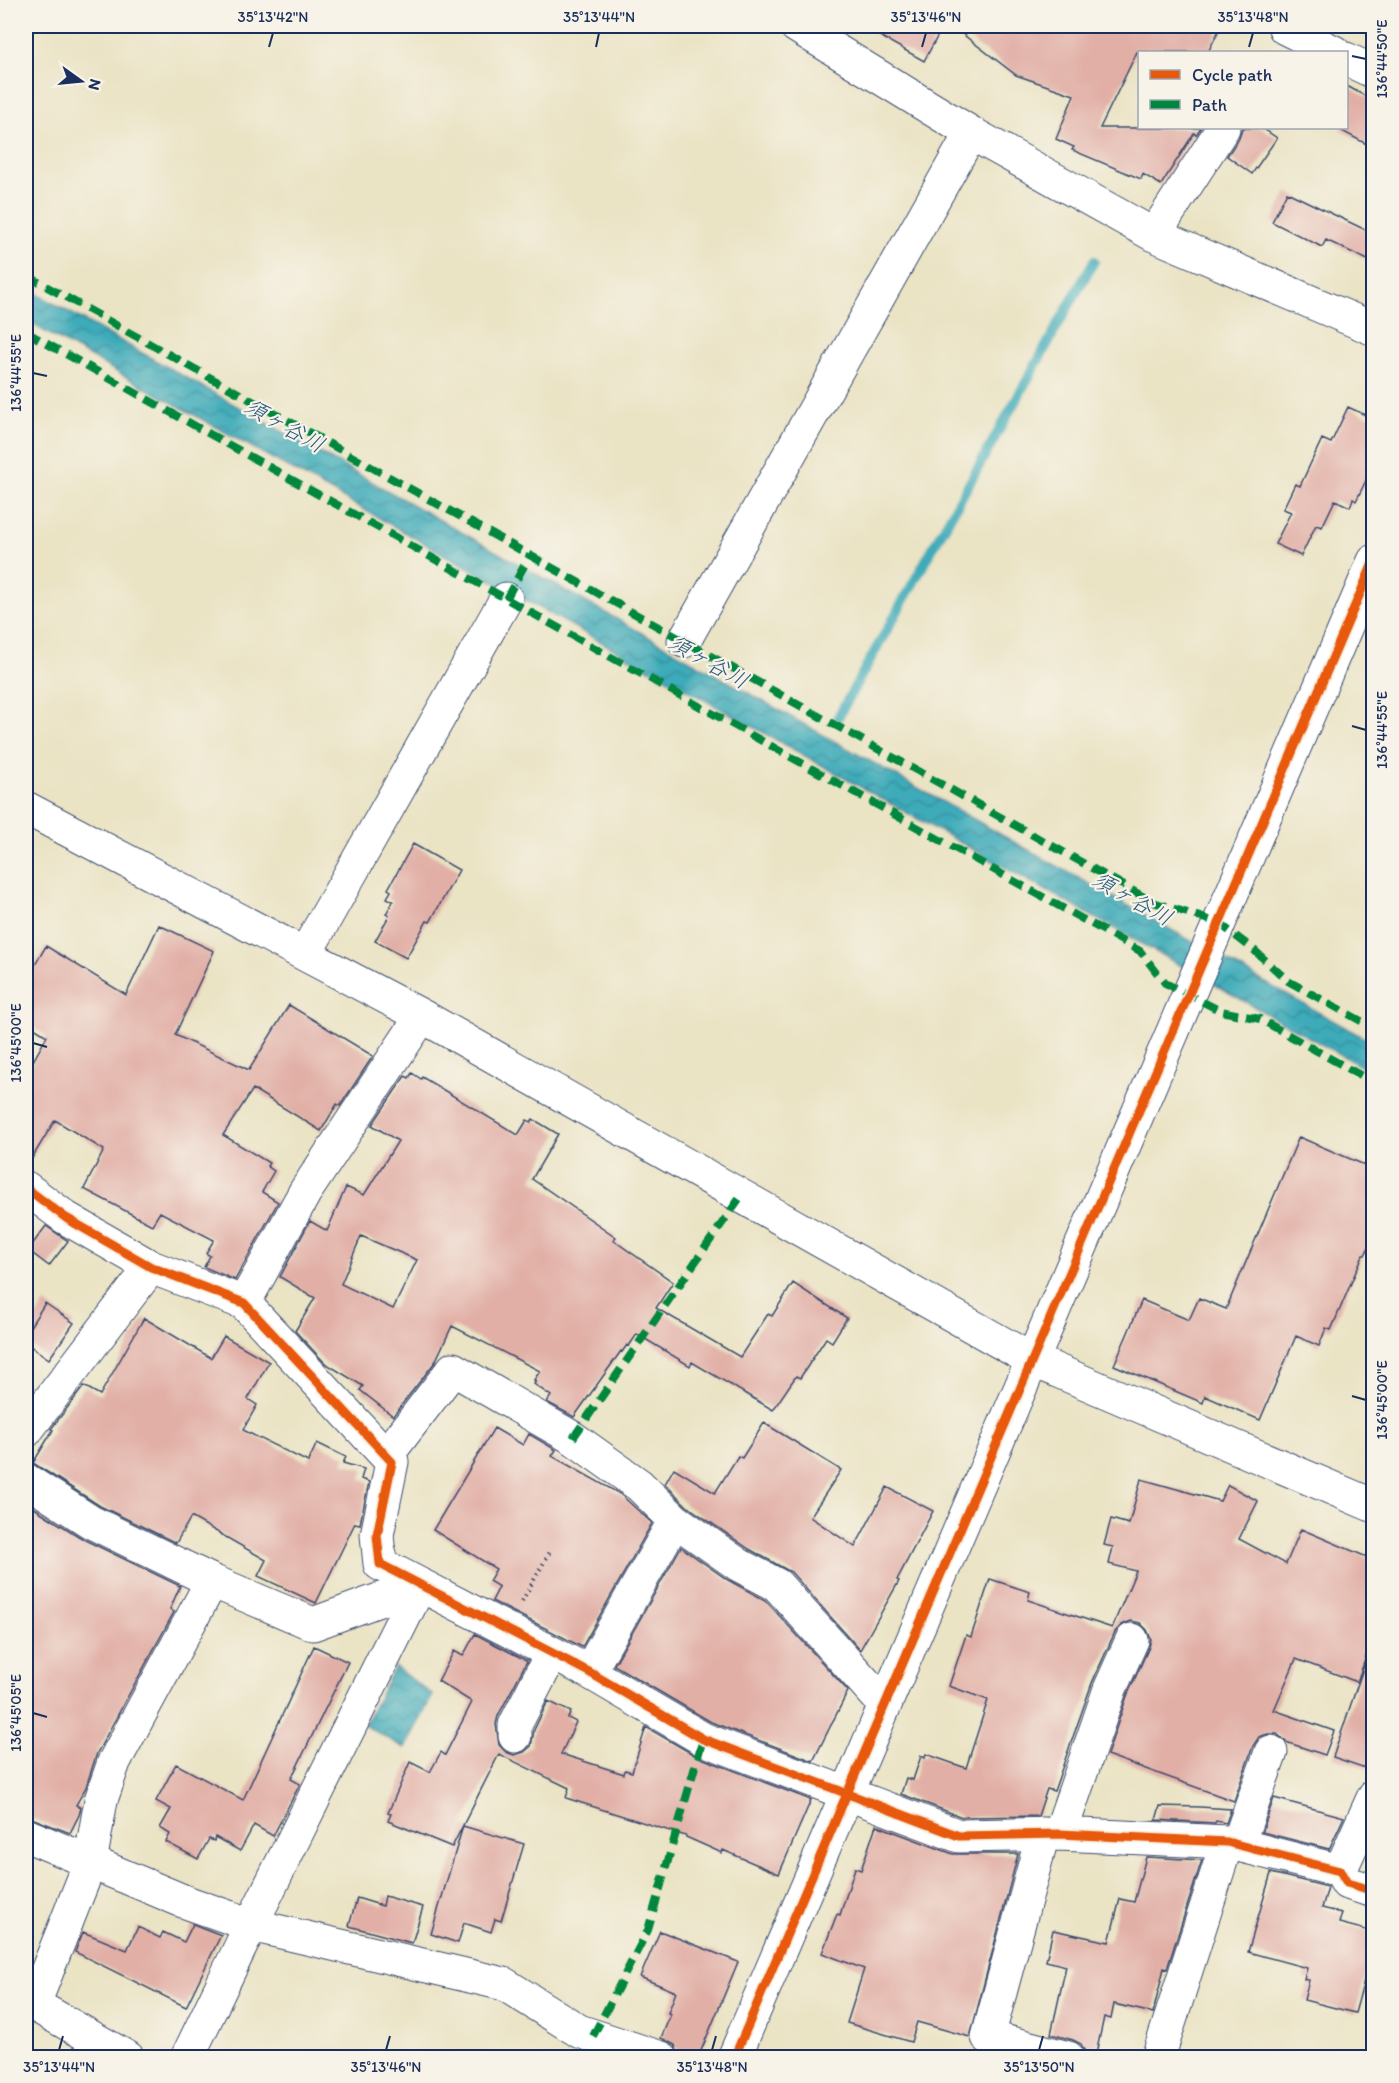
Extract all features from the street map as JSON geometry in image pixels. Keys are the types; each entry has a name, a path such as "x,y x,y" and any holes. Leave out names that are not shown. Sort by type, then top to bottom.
{"street":[{"path":"796,26 971,133 1154,235 1374,329"},
{"path":"1277,33 1331,51"},
{"path":"1348,59 1374,72"},
{"path":"1154,235 1222,129"},
{"path":"684,641 971,133"},
{"path":"734,2058 1374,561"},
{"path":"305,954 506,599"},
{"path":"26,808 422,1016 1032,1360 1374,1506"},
{"path":"244,1303 305,1192 422,1016"},
{"path":"26,1188 66,1218 151,1267 244,1303 392,1462 377,1535 380,1564 589,1672 703,1739 959,1836 1052,1834 1233,1843 1340,1871 1347,1883 1374,1891"},
{"path":"26,1431 151,1267"},
{"path":"387,1455 453,1369 573,1438 639,1485 675,1520 739,1565 777,1585 885,1705"},
{"path":"26,1480 91,1522 212,1581 313,1624 420,1585"},
{"path":"589,1672 675,1520"},
{"path":"128,2058 30,2002 90,1863 101,1800 114,1762 212,1581"},
{"path":"187,2058 420,1585"},
{"path":"1068,2058 988,2037 1052,1834 1132,1640"},
{"path":"515,1736 515,1725 552,1653"},
{"path":"1158,2058 1233,1843 1271,1752"},
{"path":"1340,1871 1374,1796"},
{"path":"26,1835 183,1901 251,1925 504,1984 579,2031 661,2058"}],"path":[{"path":"521,1603 551,1550"}],"water":[{"path":"26,288 1373,1043 1373,1073 26,321"},
{"path":"395,1667 433,1695 405,1748 364,1725"}],"building":[{"path":"862,26 943,26 924,61"},
{"path":"952,26 1221,26 1208,51 1138,51 1100,128 1200,129 1196,135 1194,133 1161,185 1143,174 1141,179 1072,150 1074,147 1056,139 1074,95 1016,75"},
{"path":"1348,87 1374,101 1374,148 1340,130 1348,129"},
{"path":"1242,129 1264,129 1277,138 1252,174 1227,156 1239,138"},
{"path":"1287,192 1374,234 1374,263 1326,240 1322,247 1272,222"},
{"path":"1348,407 1374,419 1374,464 1356,501 1353,499 1350,507 1335,500 1322,527 1316,525 1301,556 1275,544 1291,512 1283,509 1295,484 1300,486 1322,439 1331,443"},
{"path":"413,844 459,870 430,922 427,921 406,958 375,941 389,916 386,914 393,901 387,898 391,891 388,889"},
{"path":"159,925 214,951 175,1035 249,1070 289,1005 373,1056 340,1106 337,1104 321,1131 253,1089 223,1135 269,1163 267,1166 274,1171 262,1192 278,1202 235,1280 204,1267 210,1256 206,1253 214,1240 160,1212 152,1225 84,1189 104,1150 55,1120 26,1168 26,1074 47,1036 26,1023 26,980 46,946 126,995"},
{"path":"412,1073 421,1079 422,1077 518,1135 527,1120 531,1122 533,1119 558,1134 532,1179 616,1237 613,1240 673,1282 656,1308 740,1357 768,1314 772,1316 793,1283 847,1318 832,1342 826,1338 800,1378 796,1376 773,1410 692,1362 690,1366 637,1334 629,1346 627,1345 621,1351 574,1417 547,1402 551,1396 534,1384 540,1371 452,1326 435,1362 393,1416 360,1390 363,1386 325,1363 295,1331 315,1298 280,1277 310,1221 327,1231 346,1187 364,1195 398,1141 372,1125 405,1076 409,1078","holes":["361,1236 417,1260 393,1309 341,1284"]},
{"path":"1299,1137 1374,1169 1374,1236 1363,1255 1331,1330 1326,1328 1319,1346 1296,1336 1260,1420 1205,1396 1203,1403 1114,1365 1142,1300 1189,1320 1199,1298 1226,1309"},
{"path":"46,1226 68,1241 49,1266 28,1250"},
{"path":"45,1303 74,1323 49,1359 26,1343 26,1333"},
{"path":"144,1318 211,1358 224,1336 269,1362 248,1399 257,1405 243,1430 308,1462 317,1443 346,1457 343,1463 364,1469 361,1479 369,1482 360,1524 355,1523 316,1603 258,1576 266,1560 191,1517 176,1543 100,1506 33,1463 53,1430 51,1429 84,1386 100,1395"},
{"path":"764,1423 841,1470 810,1517 855,1547 887,1487 933,1511 897,1580 899,1581 860,1650 791,1572 749,1549 687,1506 665,1484 674,1468 715,1493 738,1456 742,1458"},
{"path":"494,1428 523,1445 529,1434 556,1450 552,1456 620,1494 652,1523 582,1647 492,1601 499,1587 489,1581 496,1569 433,1530"},
{"path":"1141,1479 1220,1501 1228,1485 1258,1501 1239,1539 1286,1564 1301,1529 1374,1560 1374,1635 1357,1682 1296,1659 1274,1710 1334,1731 1325,1755 1286,1742 1277,1734 1259,1737 1253,1746 1234,1801 1107,1755 1127,1696 1151,1639 1147,1630 1140,1623 1131,1621 1122,1625 1115,1632 1092,1683 1054,1791 1047,1789 1038,1816 962,1817 901,1794 906,1778 913,1780 921,1756 925,1758 926,1754 966,1768 988,1700 949,1686 966,1635 971,1637 990,1579 1030,1592 1028,1600 1112,1628 1136,1571 1109,1564 1113,1547 1104,1545 1111,1519 1129,1524"},
{"path":"31,1506 83,1539 180,1586 170,1609 174,1612 97,1753 86,1787 76,1805 81,1808 70,1833 26,1816 26,1514"},
{"path":"681,1547 728,1580 765,1600 848,1691 813,1761 711,1722 614,1665"},
{"path":"475,1634 527,1661 496,1724 499,1745 506,1752 514,1755 524,1752 531,1746 534,1730 548,1701 571,1712 568,1718 576,1722 561,1754 624,1774 625,1770 632,1772 646,1727 696,1756 811,1800 779,1874 723,1850 722,1853 686,1836 566,1798 569,1788 499,1754 452,1847 388,1821 391,1814 388,1813 410,1762 430,1772 441,1752 445,1755 472,1702 438,1681 454,1651 463,1656"},
{"path":"314,1646 348,1662 291,1779 300,1784 273,1836 254,1825 240,1851 215,1837 214,1841 209,1839 198,1859 166,1842 170,1834 160,1828 171,1809 156,1801 176,1764 243,1800"},
{"path":"1369,1651 1374,1652 1374,1771 1333,1757"},
{"path":"1274,1798 1344,1817 1329,1849 1262,1832"},
{"path":"1160,1806 1231,1809 1226,1823 1216,1821 1215,1823 1156,1820"},
{"path":"876,1825 953,1854 1018,1854 970,2037 917,2022 911,2042 847,2023 864,1969 822,1953 837,1914 840,1915 855,1868 861,1870"},
{"path":"463,1826 524,1844 501,1921 495,1919 491,1932 464,1923 458,1943 431,1934"},
{"path":"1146,1857 1202,1860 1167,1969 1164,1968 1153,2013 1114,2004 1111,2019 1104,2017 1096,2054 1085,2052 1081,2044 1051,2034 1066,1966 1046,1961 1053,1930 1109,1942 1120,1899 1134,1902"},
{"path":"1271,1873 1328,1887 1322,1908 1342,1913 1339,1923 1374,1932 1374,1945 1355,2013 1304,2000 1309,1980 1304,1979 1307,1968 1248,1952"},
{"path":"385,1896 423,1907 412,1943 349,1926 357,1898 383,1906"},
{"path":"193,1924 221,1935 186,2007 75,1952 83,1932 127,1950 138,1927 160,1938 163,1932 184,1942"},
{"path":"660,1931 738,1962 698,2058 679,2058 675,2045 661,2038 671,2014 668,2013 676,1992 640,1977"}],"waterway":[{"path":"838,717 1094,261"}],"marked path":[{"path":"26,275 1153,902 1219,923 1254,950 1288,981 1374,1028"},
{"path":"26,332 1140,951 1165,983 1221,1011 1260,1019 1374,1083"},
{"path":"506,599 530,555"},
{"path":"573,1438 741,1196"},
{"path":"593,2036 648,1930 703,1739"}],"cycle path":[{"path":"734,2058 1374,561"},
{"path":"26,1188 66,1218 151,1267 244,1303 392,1462 377,1535 380,1564 589,1672 703,1739 959,1836 1060,1834 1227,1842 1340,1871 1347,1883 1374,1891"}],"water label":[{"name":"須ヶ谷川","path":"285,425"},
{"name":"須ヶ谷川","path":"709,661"},
{"name":"須ヶ谷川","path":"1133,898"}]}
